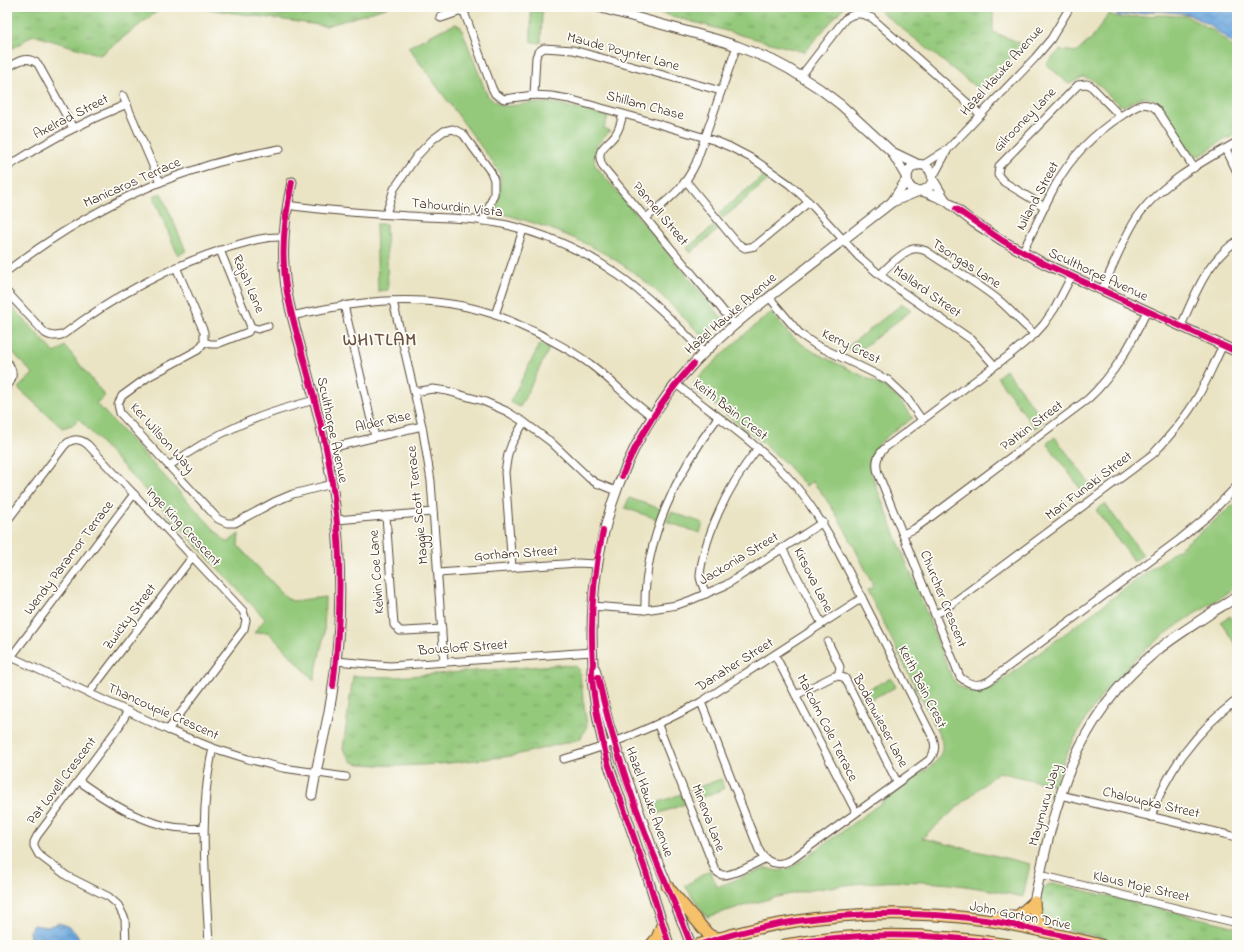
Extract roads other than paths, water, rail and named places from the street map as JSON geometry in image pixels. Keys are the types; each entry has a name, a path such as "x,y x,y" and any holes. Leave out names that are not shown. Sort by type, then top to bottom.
{"main road":[{"path":"667,886 707,933 711,936 720,938"},
{"path":"991,921 1002,916 1018,916 1034,902"},
{"path":"1034,902 1037,920 1040,926 1047,932"},
{"name":"John Gorton Drive","path":"698,945 752,930 798,921 854,916 912,914 991,921 1101,945"},
{"path":"651,945 657,938 662,925"},
{"path":"785,945 851,936 901,934 950,937 1009,945"}],"street":[{"path":"598,7 737,46 772,60 820,89 841,105 892,152 907,178 909,186 912,189 920,191 929,188 933,179 930,170 892,152"},
{"name":"Hazel Hawke Avenue","path":"921,165 948,149 981,116 1043,50 1070,7"},
{"path":"441,17 466,8"},
{"name":"Shillam Chase","path":"466,8 495,94 504,99 534,95 569,99 704,137 730,147 764,165 789,184 809,202 843,240"},
{"path":"800,76 845,19 851,14 864,14 872,18 981,116"},
{"path":"646,218 676,193 686,181 696,163 737,46"},
{"name":"Maude Poynter Lane","path":"534,95 536,57 538,52 544,48 573,50 721,91"},
{"path":"7,68 24,59 32,60 38,64 73,128"},
{"name":"Gilrooney Lane","path":"1045,207 1004,182 998,174 999,166 1078,85 1090,85 1120,116"},
{"path":"123,96 160,182"},
{"name":"Axelrad Street","path":"7,167 26,154 73,128 127,104"},
{"name":"Niland Street","path":"1022,252 1055,185 1076,155 1097,133 1120,116 1141,104 1154,107 1194,168"},
{"name":"Pannell Street","path":"623,114 616,133 602,148 600,153 600,160 603,167 735,324"},
{"path":"386,214 394,189 412,162 432,140 444,131 453,129 463,134 492,172 494,180 494,194 483,221"},
{"path":"1102,290 1136,218 1154,198 1169,185 1194,168 1237,142"},
{"name":"Manicaros Terrace","path":"7,271 34,250 74,224 116,201 160,182 201,168 243,156 280,149"},
{"name":"Hazel Hawke Avenue","path":"933,179 948,149"},
{"path":"1226,149 1237,172"},
{"path":"907,178 909,170 915,166 921,165"},
{"name":"Hazel Hawke Avenue","path":"892,202 907,178"},
{"name":"Sculthorpe Avenue","path":"933,179 945,200"},
{"path":"686,181 737,243 745,248 754,246 809,202"},
{"name":"Sculthorpe Avenue","path":"292,182 287,205 283,237 285,281 292,316 315,400 326,449 336,520 340,592 336,661 332,694 312,796"},
{"name":"Hazel Hawke Avenue","path":"669,945 644,866 612,777 603,747 592,681 592,606 596,564 603,531 616,491 630,458 653,417 676,384 704,353 735,324 892,202 920,191"},
{"name":"Sculthorpe Avenue","path":"920,191 945,200 983,228 1022,252 1237,352"},
{"name":"Tahourdin Vista","path":"287,205 483,221 523,230 551,239 575,249 613,271 656,305 704,353"},
{"path":"495,315 523,230"},
{"path":"7,292 44,332 52,336 58,336 64,334 100,308 137,286 176,267 220,250 266,238 283,237"},
{"name":"Mallard Street","path":"843,240 858,256 880,275 972,340 995,366"},
{"path":"1180,326 1198,286 1208,270 1225,250 1237,240"},
{"name":"Tsongas Lane","path":"880,275 906,252 921,249 1000,301 1035,334"},
{"name":"Rajah Lane","path":"204,342 216,344 247,333 251,328 251,323 220,250"},
{"path":"176,267 204,332 204,342"},
{"name":"Churcher Crescent","path":"1071,276 1055,308 1035,334 995,366 881,451 877,462 878,473 960,677 966,682 972,684 986,682 1180,538 1208,516 1237,486"},
{"name":"Kerry Crest","path":"769,297 800,334 816,345 888,380 906,397 922,420"},
{"path":"292,316 369,301 393,300 451,304 480,310 495,315 546,338 574,353 590,363 612,381 641,409 653,417"},
{"name":"Maggie Scott Terrace","path":"393,300 422,426 431,481 444,662"},
{"path":"344,305 375,437"},
{"name":"Patkin Street","path":"903,534 920,525 1088,400 1105,383 1117,367 1147,311"},
{"name":"Rajah Lane","path":"251,328 258,329 268,326"},
{"name":"Ker Wilson Way","path":"204,342 198,350 148,378 124,394 118,401 120,413 218,519 228,524 237,522 256,511 293,494 332,484"},
{"name":"Mari Funaki Street","path":"935,614 948,607 1153,454 1174,432 1194,403 1223,345"},
{"path":"7,362 13,375 11,382 7,386"},
{"name":"Keith Bain Crest","path":"676,384 758,448 786,475 823,522 935,743 932,756 788,862 779,864 764,859"},
{"path":"414,392 433,389 458,393 496,407 524,422 551,442 596,483 616,491"},
{"path":"169,466 196,448 235,426 253,418 315,400"},
{"path":"645,610 646,588 650,563 656,536 666,507 684,468 698,444 718,417"},
{"path":"512,568 505,472 508,454 512,443 524,422"},
{"name":"Alder Rise","path":"326,449 422,426"},
{"name":"Inge King Crescent","path":"7,521 65,445 73,440 80,440 88,444 244,612 246,622 243,630 168,730"},
{"path":"706,594 701,580 701,570 705,549 714,523 729,490 758,448"},
{"name":"Wendy Paramor Terrace","path":"9,656 134,494"},
{"path":"336,520 433,512"},
{"name":"Kelvin Coe Lane","path":"386,516 394,625 400,630 404,631 442,629"},
{"name":"Jackonia Street","path":"592,606 645,610 677,605 726,585 823,522"},
{"name":"Kirsova Lane","path":"782,548 822,624"},
{"name":"Zwicky Street","path":"90,693 193,556"},
{"name":"Gorham Street","path":"438,573 578,563 596,564"},
{"name":"Maymuru Way","path":"1034,902 1060,795 1071,765 1086,734 1107,702 1124,681 1144,661 1165,644 1237,596"},
{"name":"Danaher Street","path":"564,759 615,743 658,725 701,702 862,598"},
{"name":"Bodenwieser Lane","path":"828,642 840,667 838,676"},
{"name":"Bousloff Street","path":"336,661 390,666 592,652"},
{"name":"Malcolm Cole Terrace","path":"775,655 856,812"},
{"name":"Thancoupie Crescent","path":"9,656 168,730 213,748 248,760 283,768 346,777"},
{"name":"Hazel Hawke Avenue","path":"593,664 597,672 605,709 615,743 654,853 691,945"},
{"name":"Bodenwieser Lane","path":"796,695 829,678 838,676 845,678 898,782"},
{"path":"701,702 759,850 764,859"},
{"path":"1151,817 1162,789 1181,758 1208,726 1234,702 1237,710"},
{"name":"Pat Lovell Crescent","path":"126,945 124,919 121,910 116,903 109,897 67,876 38,855 34,842 120,725 128,711"},
{"name":"Minerva Lane","path":"658,725 715,870 720,874 726,875 764,859"},
{"path":"209,945 203,828 204,802 213,748"},
{"path":"79,781 112,804 139,818 189,830 203,828"},
{"name":"Chaloupka Street","path":"1060,795 1237,837"},
{"name":"Klaus Moje Street","path":"1040,875 1237,923"}],"water":[{"path":"1112,7 1234,7 1237,9 1237,47 1208,24 1189,15 1158,11 1119,16"},
{"path":"58,923 73,930 76,933 81,945 37,945 30,939 29,932 34,925 47,927"}],"district":[{"name":"WHITLAM","path":"380,341"}]}
